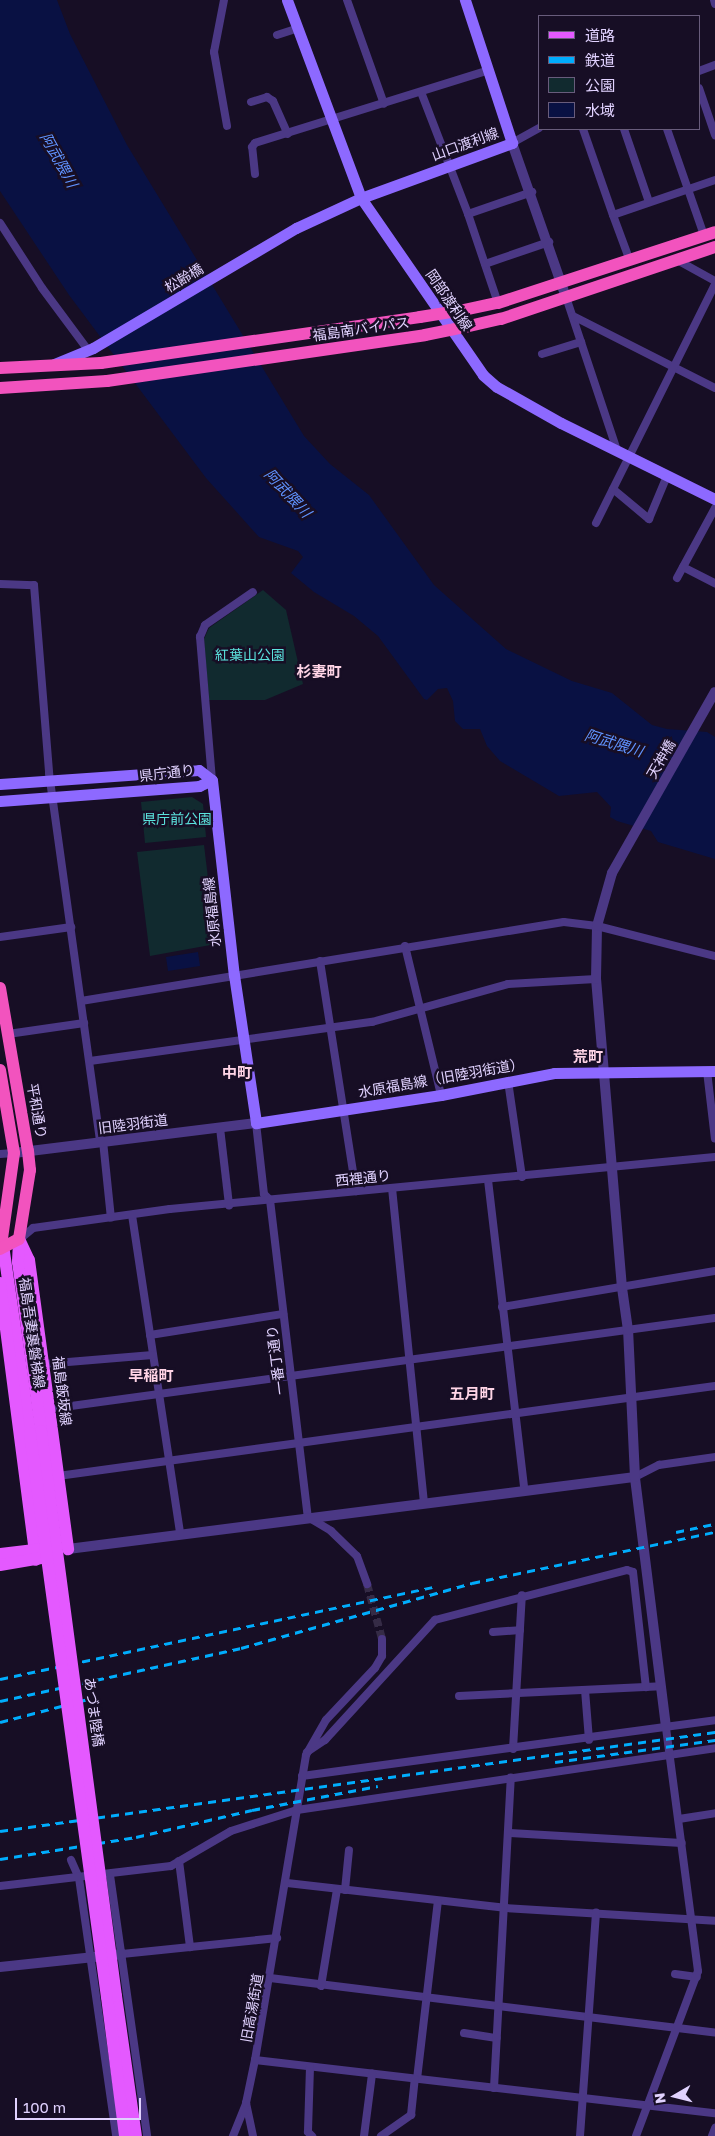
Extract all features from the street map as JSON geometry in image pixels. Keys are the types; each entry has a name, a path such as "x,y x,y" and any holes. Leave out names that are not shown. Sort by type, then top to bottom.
{"highway":[{"name":"福島南バイパス","path":"0,368 101,363 459,311 498,303 710,234"},
{"name":"福島南バイパス","path":"0,388 107,381 425,335 465,327 566,297 715,247"},
{"name":"平和通り","path":"0,988 30,1170 19,1239"},
{"path":"0,1070 14,1153 1,1246 19,1239"}],"main road":[{"name":"岡部渡利線","path":"287,0 334,121 361,198 489,382 629,457 715,499"},
{"name":"山口渡利線","path":"290,231 361,198 512,142 465,0"},
{"name":"松齢橋","path":"91,349 290,231"},
{"path":"48,366 91,349"},
{"name":"県庁通り","path":"0,784 50,782 199,770 212,780 199,786 53,800 0,801"},
{"name":"水原福島線","path":"212,780 243,1042"},
{"path":"243,1042 256,1123"},
{"name":"水原福島線（旧陸羽街道）","path":"256,1123 441,1095 562,1072 711,1071"},
{"name":"福島飯坂線","path":"19,1239 29,1260 68,1549"},
{"name":"福島吾妻裏磐梯線","path":"19,1239 18,1262 36,1432"},
{"name":"福島吾妻裏磐梯線","path":"1,1246 36,1432"},
{"path":"0,1284 35,1555"},
{"name":"あづま陸橋","path":"36,1432 111,1997"},
{"path":"0,1565 35,1555 68,1549"},
{"path":"0,1554 35,1555"},
{"path":"111,1997 125,2136"},
{"path":"111,1997 136,2136"}],"street":[{"path":"224,0 214,52 227,126"},
{"path":"347,0 384,104"},
{"path":"277,36 298,28"},
{"path":"700,71 715,64"},
{"path":"255,174 252,147 489,70"},
{"path":"700,91 715,135"},
{"path":"421,92 447,166 468,214 498,303"},
{"path":"251,102 268,97 273,101 288,134"},
{"path":"538,129 512,142 532,192 617,450"},
{"path":"583,130 630,261"},
{"path":"624,130 649,202"},
{"path":"667,130 687,189 710,234"},
{"path":"613,215 715,180"},
{"path":"468,214 532,192"},
{"path":"0,223 91,349"},
{"path":"0,240 9,238"},
{"path":"485,264 549,242"},
{"path":"596,523 715,282 677,260"},
{"path":"573,316 715,388"},
{"path":"542,354 581,342"},
{"path":"613,489 649,519 668,476"},
{"path":"677,578 715,508"},
{"path":"683,567 715,583"},
{"path":"0,584 34,585 50,782 111,1218"},
{"path":"212,780 200,638 205,626 253,592"},
{"name":"天神橋","path":"666,1727 635,1476 628,1330 622,1288 596,979 597,926 605,888 715,692"},
{"path":"81,1001 553,923 597,926 715,956"},
{"path":"0,937 70,927"},
{"path":"405,946 441,1095"},
{"path":"320,961 345,1111 356,1191"},
{"path":"90,1061 243,1042 385,1020 508,984 596,979"},
{"path":"8,1034 84,1023"},
{"path":"711,1071 715,1139"},
{"path":"508,1081 522,1177"},
{"name":"旧陸羽街道","path":"14,1153 256,1123"},
{"name":"一番丁通り","path":"256,1123 264,1194 270,1200 308,1517"},
{"path":"220,1128 229,1205"},
{"path":"0,1154 14,1153"},
{"name":"西裡通り","path":"19,1239 32,1228 132,1215 356,1191 522,1177 612,1166 715,1157"},
{"path":"488,1180 524,1488"},
{"path":"392,1188 424,1502"},
{"path":"132,1215 180,1534"},
{"path":"502,1307 715,1271"},
{"path":"150,1335 284,1314"},
{"path":"49,1409 410,1358 715,1318"},
{"path":"44,1364 153,1356"},
{"path":"58,1476 715,1386"},
{"path":"68,1549 524,1488 635,1476 658,1465 715,1457"},
{"path":"308,1517 331,1531 357,1556 367,1584"},
{"path":"307,1752 325,1740 435,1620 522,1595 627,1570 633,1572 646,1687"},
{"path":"513,1749 522,1595"},
{"path":"492,1632 520,1630"},
{"name":"旧高湯街道","path":"233,2136 246,2103 256,2060 287,1883 307,1752 326,1720 375,1668 382,1656 382,1640"},
{"path":"459,1696 661,1686"},
{"path":"585,1690 589,1740"},
{"path":"302,1776 589,1740 715,1720"},
{"path":"636,2136 696,1977 692,1918 666,1727"},
{"path":"0,1886 152,1870 179,1861 238,1828 297,1810 715,1748"},
{"path":"494,2088 510,1833 511,1777"},
{"path":"679,1819 715,1814"},
{"path":"510,1833 682,1843"},
{"path":"321,1986 349,1850"},
{"path":"71,1860 79,1878 116,2136"},
{"path":"179,1861 190,1947"},
{"path":"110,1875 146,2136"},
{"path":"287,1883 505,1908 692,1918 715,1921"},
{"path":"381,2136 411,2115 438,1901"},
{"path":"580,2136 596,1913"},
{"path":"0,1967 277,1938"},
{"path":"675,1974 696,1977"},
{"path":"270,1978 426,2000 715,2033"},
{"path":"464,2033 497,2038"},
{"path":"256,2060 715,2113"},
{"path":"310,2067 308,2132 312,2136"},
{"path":"364,2136 372,2074"},
{"path":"246,2103 252,2136"},
{"path":"712,2136 715,2128"}],"green space":[{"name":"紅葉山公園","path":"263,590 286,610 303,684 265,700 209,700 204,639 209,628"},
{"name":"県庁前公園","path":"192,797 203,804 206,837 145,843 141,802"},
{"path":"204,845 216,944 150,956 137,852"}],"water":[{"name":"阿武隈川","path":"0,0 57,0 70,34 127,145 304,436 330,464 369,495 434,585 506,649 572,681 612,693 652,725 667,729 707,732 715,737 715,859 658,842 651,831 617,821 610,817 611,807 597,792 559,796 500,761 487,746 480,729 463,729 455,721 453,701 447,688 438,689 427,700 424,699 378,636 354,616 314,592 291,573 303,557 298,551 259,537 206,478 69,295 0,191"},
{"path":"198,952 200,966 168,971 166,957"}],"tunnel":[{"path":"367,1584 382,1639"}],"railway":[{"path":"676,1532 715,1524"},
{"path":"0,1701 241,1648 472,1583 715,1532"},
{"path":"0,1679 432,1587"},
{"path":"0,1722 88,1699"},
{"path":"0,1831 715,1732"},
{"path":"555,1762 715,1740"},
{"path":"0,1859 136,1837 252,1810 378,1786"}],"district":[{"name":"杉妻町","path":"319,672"},
{"name":"荒町","path":"588,1057"},
{"name":"中町","path":"237,1073"},
{"name":"早稲町","path":"151,1376"},
{"name":"五月町","path":"472,1394"}]}
